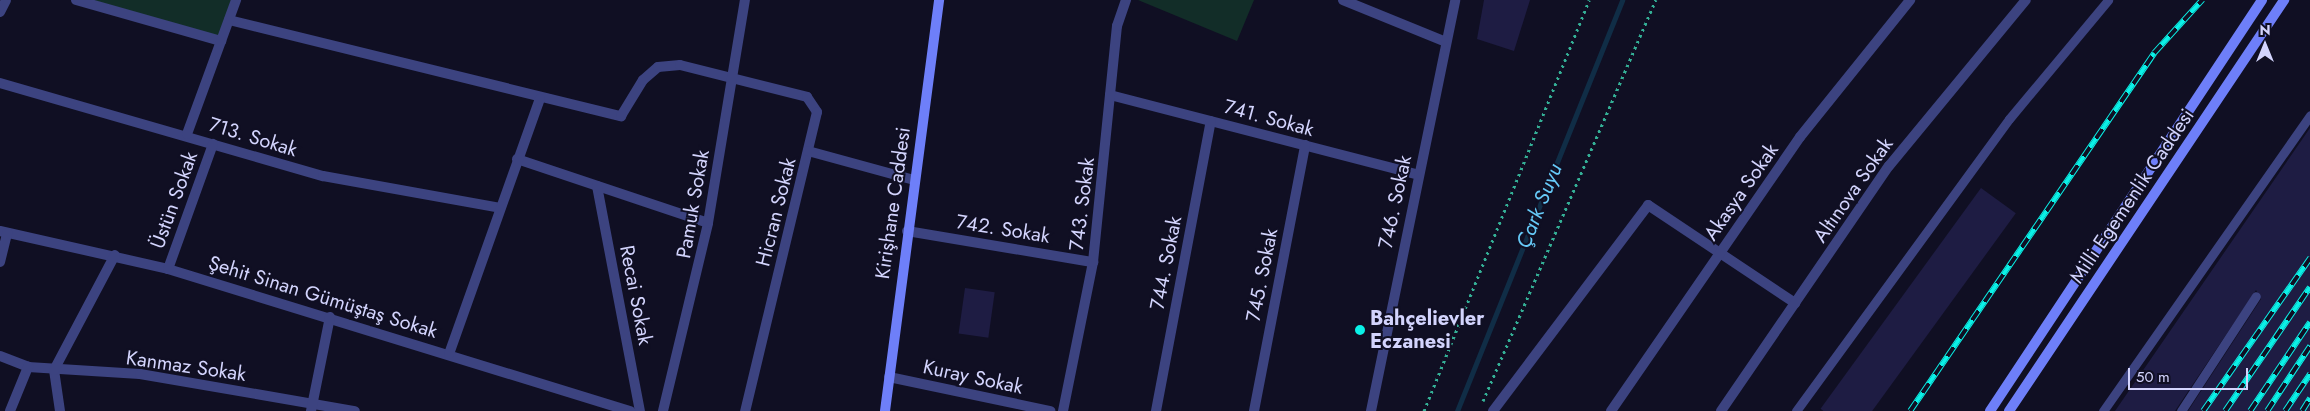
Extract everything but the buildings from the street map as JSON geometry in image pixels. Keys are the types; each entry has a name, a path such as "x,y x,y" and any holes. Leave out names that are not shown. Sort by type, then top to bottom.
{"main road":[{"name":"Kirişhane Caddesi","path":"885,411 906,231 939,0"},
{"name":"Milli Egemenlik Caddesi","path":"1990,411 2262,0"},
{"name":"Milli Egemenlik Caddesi","path":"2009,411 2284,0"}],"street":[{"path":"0,12 6,0"},
{"path":"76,0 221,40"},
{"name":"Üstün Sokak","path":"187,134 236,0"},
{"name":"Pamuk Sokak","path":"663,411 708,223 745,0"},
{"name":"743. Sokak","path":"1062,411 1093,262 1117,26 1126,0"},
{"path":"1343,0 1446,42"},
{"name":"746. Sokak","path":"1371,411 1454,0"},
{"name":"Akasya Sokak","path":"1611,411 1800,137 1910,0"},
{"name":"Altınova Sokak","path":"1721,411 1889,166 2026,0"},
{"path":"229,20 540,99 449,354"},
{"name":"Hicran Sokak","path":"540,99 622,116 642,80 658,67 680,65 807,97 817,112 745,411"},
{"name":"713. Sokak","path":"0,83 187,134 213,144 323,176 500,208"},
{"name":"741. Sokak","path":"1110,94 1419,175"},
{"name":"744. Sokak","path":"1156,411 1211,121"},
{"name":"Üstün Sokak","path":"168,269 213,144"},
{"name":"745. Sokak","path":"1254,411 1305,145"},
{"path":"808,151 914,180"},
{"path":"517,159 708,223"},
{"name":"Recai Sokak","path":"597,186 640,411"},
{"path":"1493,411 1648,205 1721,251 1795,303"},
{"name":"742. Sokak","path":"906,231 1093,262"},
{"path":"0,262 3,232"},
{"name":"Şehit Sinan Gümüştaş Sokak","path":"3,232 115,255 168,269 330,316 631,411"},
{"path":"60,411 54,370 115,255"},
{"path":"312,406 330,316"},
{"name":"Kanmaz Sokak","path":"0,356 28,366 54,370 140,374 312,406 355,411"},
{"path":"10,411 28,366"},
{"name":"Kuray Sokak","path":"889,377 1050,411"}],"lane":[{"path":"1796,411 2009,119 2108,0"},
{"path":"2103,411 2310,115"},
{"path":"2181,411 2256,296"}],"path":[{"path":"1424,411 1589,0"},
{"path":"1480,411 1498,360 1656,0"}],"green space":[{"path":"92,0 231,0 221,37"},
{"path":"1138,0 1254,0 1237,41"}],"waterway":[{"name":"Çark Suyu","path":"1457,411 1622,0"}],"railway":[{"path":"1910,411 2154,53 2202,0"},
{"path":"2203,411 2310,258"},
{"path":"2225,411 2310,287"},
{"path":"2250,411 2310,322"},
{"path":"2267,411 2310,346"},
{"path":"2285,411 2310,374"},
{"path":"2302,411 2310,398"}],"place":[{"name":"Bahçelievler Eczanesi","path":"1360,330"}]}
